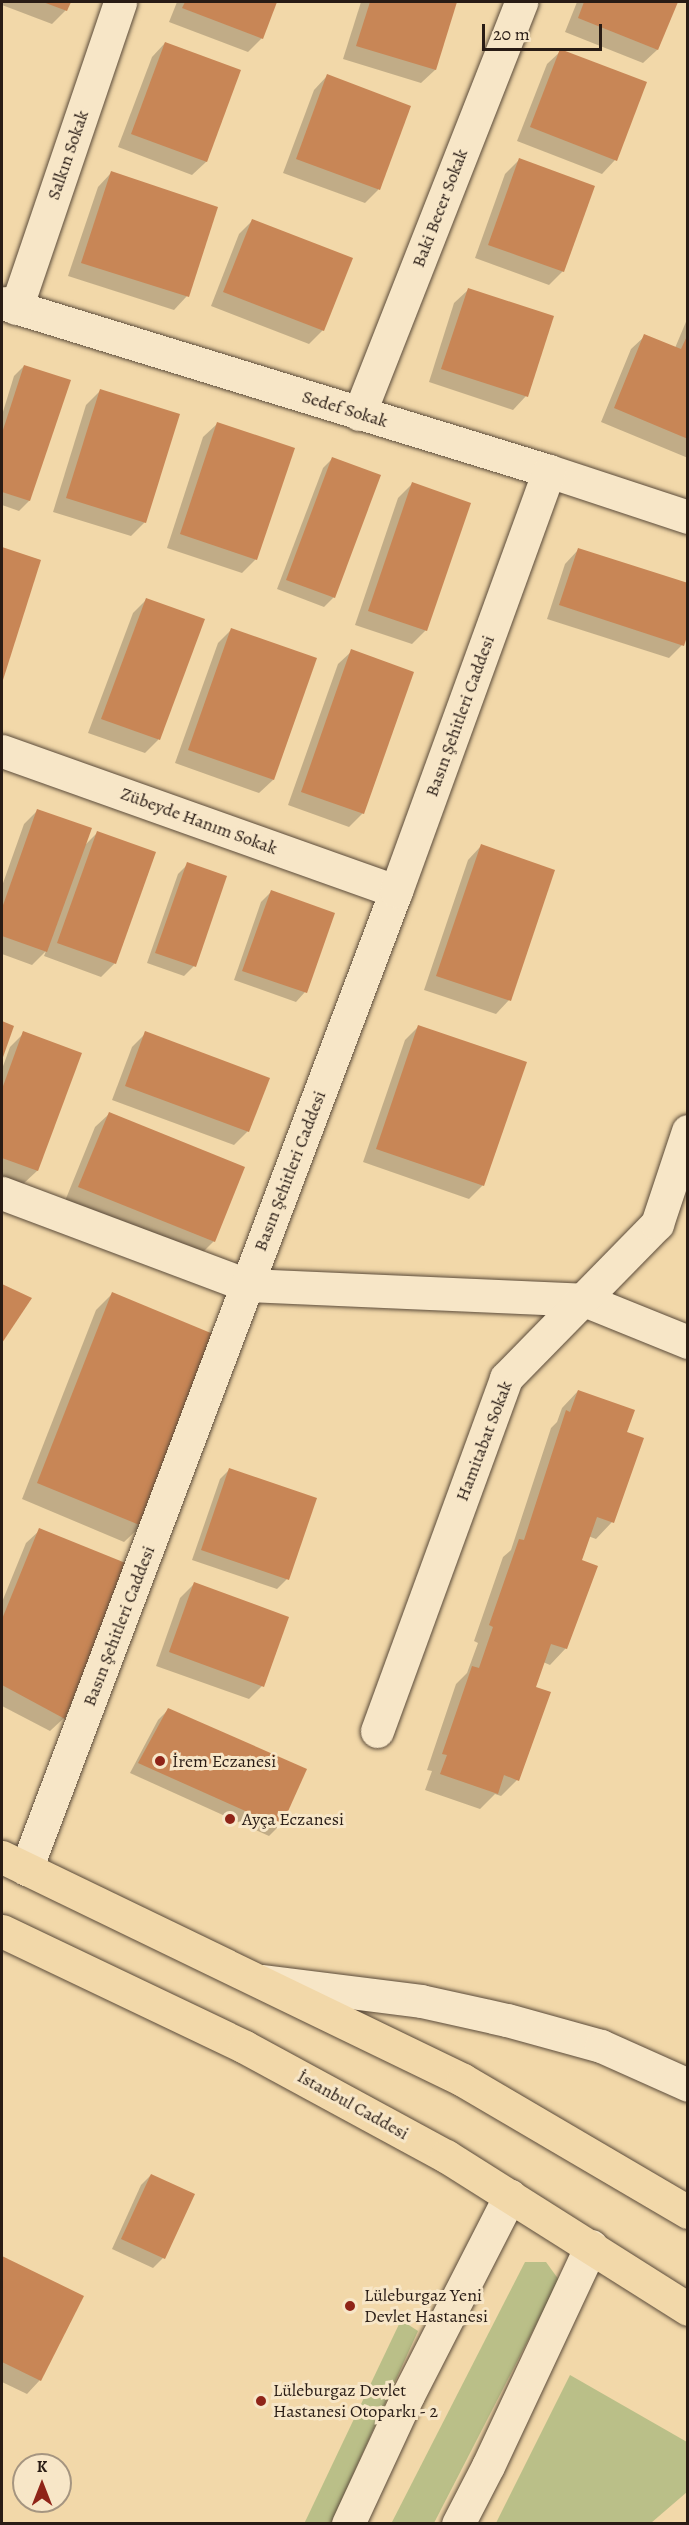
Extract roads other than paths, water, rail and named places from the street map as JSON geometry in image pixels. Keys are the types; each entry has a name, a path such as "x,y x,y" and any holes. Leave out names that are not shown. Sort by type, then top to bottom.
{"highway":[{"path":"14,1863 463,2080 687,2212"},
{"name":"İstanbul Caddesi","path":"2,1931 245,2047 446,2156 687,2309"}],"street":[{"name":"Salkın Sokak","path":"9,306 120,2"},
{"name":"Baki Becer Sokak","path":"360,414 521,2"},
{"name":"Sedef Sokak","path":"9,306 549,471 687,517"},
{"name":"Basın Şehitleri Caddesi","path":"14,1863 247,1285 396,891 549,471"},
{"name":"Zübeyde Hanım Sokak","path":"2,751 396,891"},
{"name":"Hamitabat Sokak","path":"377,1731 506,1378 657,1224 687,1131"},
{"path":"2,1193 247,1285 584,1300 687,1342"},
{"path":"254,1980 421,2001 507,2020 601,2046 687,2085"},
{"path":"348,2523 408,2395 510,2196"},
{"path":"458,2523 488,2466 591,2246"}],"place":[{"name":"İrem Eczanesi","path":"160,1761"},
{"name":"Ayça Eczanesi","path":"230,1819"},
{"name":"Lüleburgaz Yeni Devlet Hastanesi","path":"350,2306"},
{"name":"Lüleburgaz Devlet Hastanesi Otoparkı - 2","path":"261,2401"}]}
